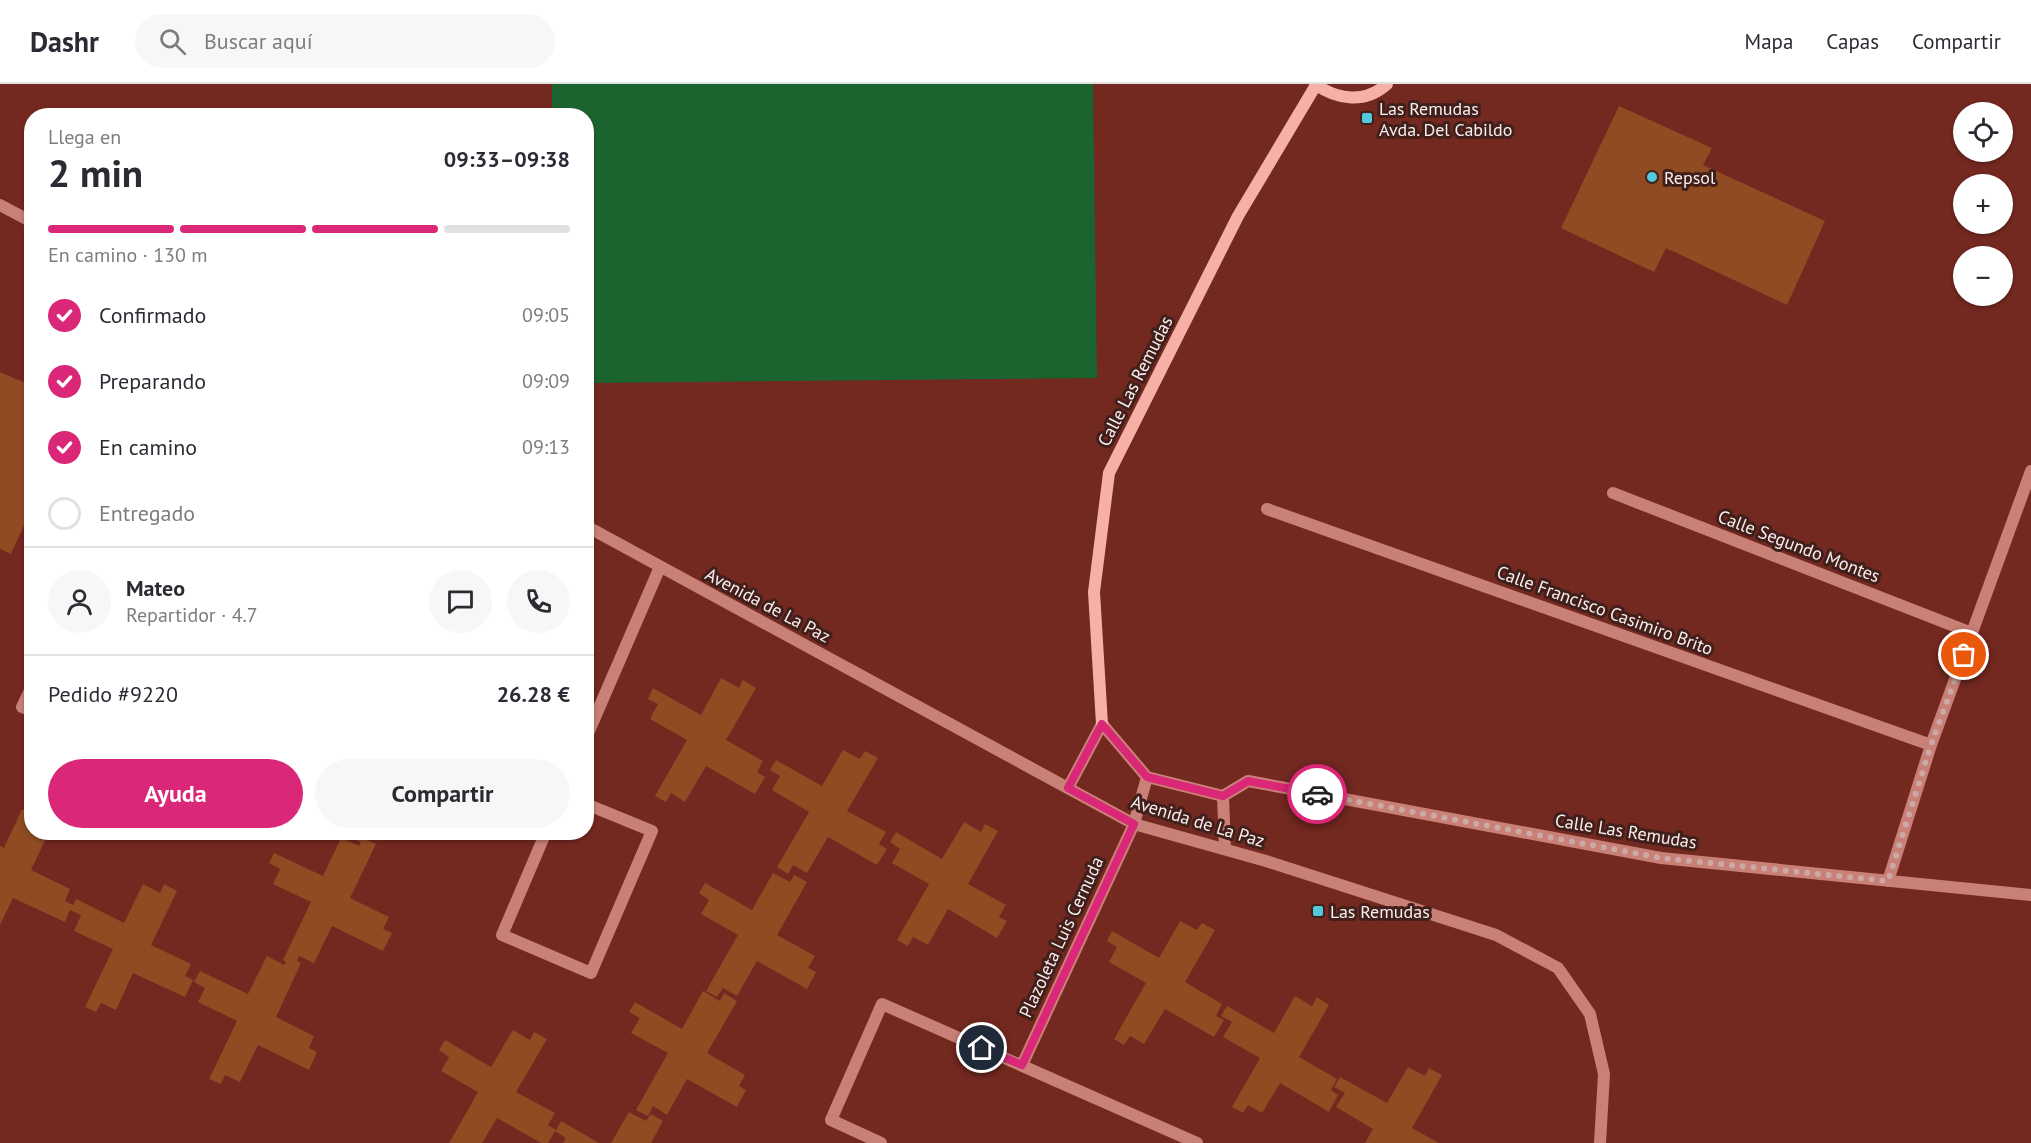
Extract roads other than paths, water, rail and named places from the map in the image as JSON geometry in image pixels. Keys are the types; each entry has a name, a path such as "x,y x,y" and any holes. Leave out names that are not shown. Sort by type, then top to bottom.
{"street":[{"path":"1316,84 1334,96 1354,99 1374,93 1387,84"},
{"name":"Calle Las Remudas","path":"1102,724 1094,592 1109,473 1238,216 1316,84"},
{"path":"0,205 24,218"},
{"path":"1888,881 1931,745 2031,471"},
{"name":"Calle Segundo Montes","path":"1613,493 1972,633"},
{"name":"Calle Francisco Casimiro Brito","path":"1267,510 1931,745"},
{"name":"Avenida de La Paz","path":"594,530 1134,824 1225,849 1496,934 1558,968 1590,1014 1604,1074 1600,1143"},
{"path":"594,720 660,567"},
{"path":"1068,788 1102,724 1147,777 1223,796 1225,849"},
{"path":"1134,824 1147,777"},
{"name":"Calle Las Remudas","path":"1223,796 1248,781 1661,858 2031,895"},
{"path":"543,840 502,935 591,973 652,831 594,807"},
{"name":"Plazoleta Luis Cernuda","path":"1022,1065 1134,824"},
{"path":"881,1143 831,1120 882,1004 1197,1143"}],"place":[{"name":"Las Remudas Avda. Del Cabildo","path":"1367,118"},
{"name":"Repsol","path":"1652,177"},
{"name":"Las Remudas","path":"1318,911"}]}
